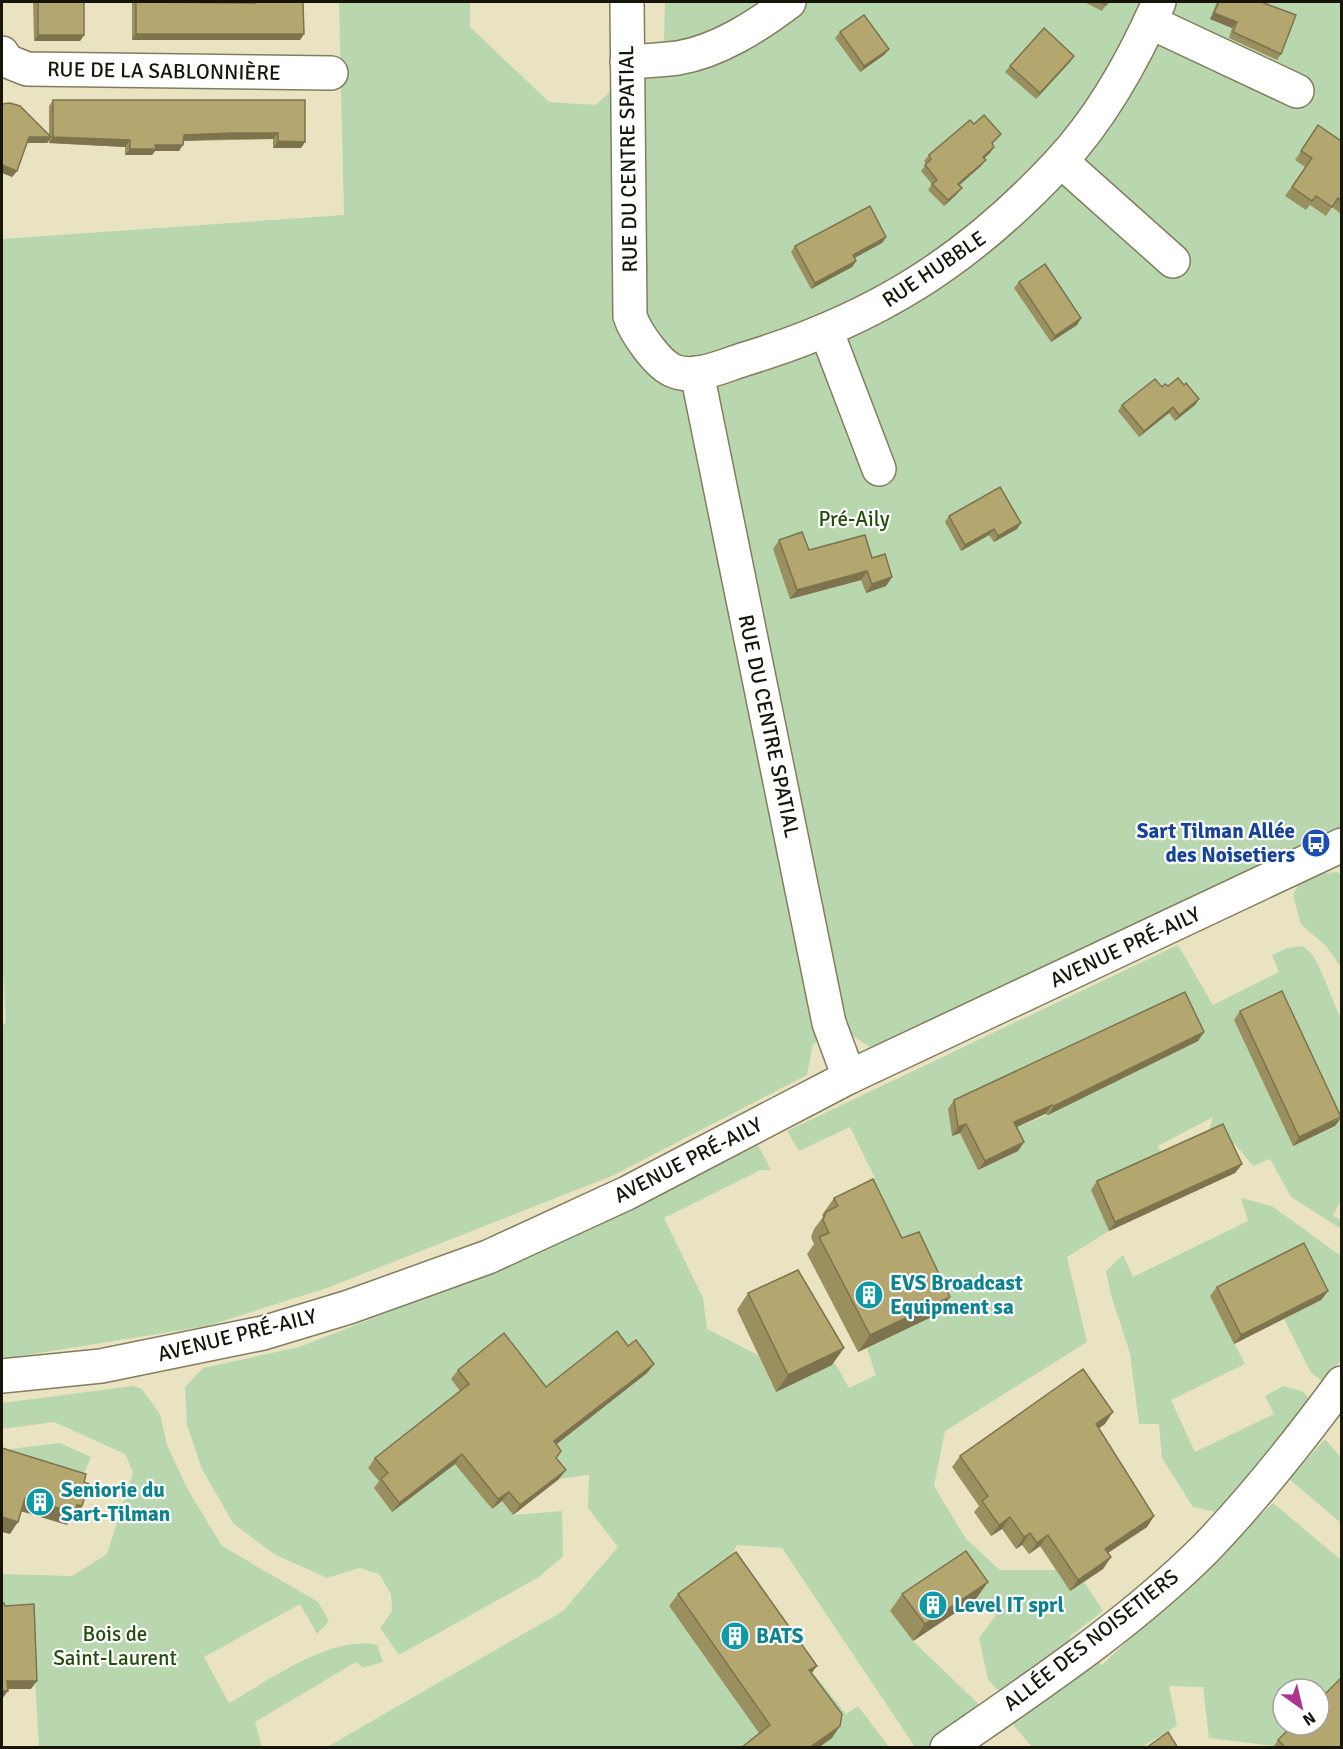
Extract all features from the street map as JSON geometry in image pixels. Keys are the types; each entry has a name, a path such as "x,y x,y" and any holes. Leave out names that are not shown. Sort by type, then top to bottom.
{"street":[{"name":"RUE DU CENTRE SPATIAL","path":"627,2 630,316 635,332 674,371 697,374 829,1023 849,1077"},
{"path":"627,62 679,57 706,50 740,34 789,2"},
{"path":"1154,12 1297,92"},
{"name":"RUE HUBBLE","path":"697,374 780,348 885,304 977,243 1061,161 1112,92 1154,12"},
{"name":"RUE DE LA SABLONNIÈRE","path":"2,53 7,61 27,69 332,73"},
{"path":"1061,161 1173,261"},
{"path":"826,330 879,469"},
{"name":"AVENUE PRÉ-AILY","path":"2,1376 101,1366 263,1333 349,1306 488,1257 627,1193 849,1077 1341,844"},
{"name":"ALLÉE DES NOISETIERS","path":"947,1748 1057,1672 1140,1607 1200,1553 1268,1476 1341,1383"}],"green space":[{"name":"Pré-Aily","path":"339,2 470,2 470,27 549,102 596,105 664,40 665,2 1341,2 1341,826 875,1050 842,1029 813,1044 807,1075 612,1176 327,1288 207,1326 2,1359 2,1026 6,1021 2,960 2,239 344,215"},
{"path":"1337,872 1341,875 1341,967 1326,946 1301,924 1293,895 1301,880 1319,874"},
{"path":"1178,945 1213,1005 1279,972 1272,955 1287,948 1303,946 1313,955 1342,1022 1342,1197 1333,1216 1341,1220 1341,1229 1291,1197 1270,1159 1253,1166 1235,1144 1223,1145 1207,1137 1213,1117 1158,1146 1163,1157 1109,1231 1067,1257 1087,1342 945,1431 934,1486 966,1539 1000,1570 1056,1570 1070,1591 1084,1582 1103,1611 1069,1637 1102,1665 1273,1503 1342,1561 1341,1680 1331,1690 1331,1677 1271,1677 1271,1737 1283,1737 1274,1746 1209,1738 1203,1687 1169,1686 1177,1726 1142,1747 1032,1747 1009,1720 1017,1714 988,1679 979,1638 996,1615 976,1599 954,1568 891,1612 913,1641 988,1713 936,1747 915,1747 782,1548 737,1545 727,1564 669,1606 749,1718 773,1728 748,1747 327,1747 563,1611 618,1547 588,1508 589,1475 559,1479 521,1411 468,1401 368,1468 381,1483 459,1461 491,1509 502,1501 513,1515 562,1511 563,1556 539,1577 399,1655 380,1628 392,1611 391,1594 379,1574 359,1568 327,1578 274,1554 233,1523 202,1469 187,1425 185,1387 203,1368 299,1347 525,1259 758,1145 771,1170 761,1170 664,1218 703,1298 707,1329 758,1355 776,1392 835,1363 849,1388 876,1375 867,1348 938,1314 858,1187 875,1178 850,1127 799,1151 787,1131","holes":["1234,1020 1335,1126 1293,1146","1198,1041 1059,1103 1061,1109 1008,1131 1018,1151 979,1170 960,1133"]},
{"path":"1241,1198 1272,1206 1341,1256 1341,1360 1324,1382 1311,1373 1284,1319 1321,1300 1210,1296 1245,1364 1171,1400 1195,1452 1274,1414 1265,1396 1283,1386 1304,1392 1315,1409 1221,1513 1193,1507 1162,1458 1159,1424 1139,1424 1130,1353 1111,1295 1106,1271 1123,1255 1133,1277 1248,1221"},
{"name":"Bois de Saint-Laurent","path":"133,1386 142,1389 160,1414 167,1445 188,1490 222,1546 318,1602 329,1621 317,1634 300,1604 204,1657 229,1703 281,1672 320,1653 359,1644 377,1645 383,1662 363,1668 356,1662 255,1722 262,1747 39,1747 31,1609 2,1609 2,1574 72,1576 107,1554 133,1472 125,1454 54,1422 2,1429 2,1403"},
{"path":"1325,1439 1341,1458 1341,1523 1289,1479"},
{"path":"60,1443 91,1457 78,1486 2,1450"},
{"path":"806,1664 846,1714 858,1706 889,1747 817,1747 827,1739 831,1739 833,1734"}],"building":[{"path":"38,2 84,2 84,35 38,35"},
{"path":"136,2 303,2 304,34 136,34"},
{"path":"1219,2 1261,2 1296,15 1281,54 1233,32 1237,22 1214,13"},
{"path":"864,15 889,49 864,66 840,32"},
{"path":"1044,28 1074,56 1040,93 1010,66"},
{"path":"53,100 305,100 305,142 278,141 278,133 231,133 184,135 183,145 155,145 156,149 130,149 130,140 53,137"},
{"path":"10,103 20,106 51,137 29,137 17,171 2,165 2,104"},
{"path":"984,115 1001,134 992,143 994,147 983,157 986,160 958,184 962,188 948,200 932,184 937,180 925,165 931,159 929,155 970,120 974,124"},
{"path":"1318,125 1341,141 1341,201 1338,198 1332,207 1316,196 1312,201 1292,187 1312,158 1301,151"},
{"path":"870,206 886,237 853,255 856,261 815,283 795,246"},
{"path":"1045,264 1081,318 1055,336 1019,282"},
{"path":"1178,378 1184,385 1186,383 1199,399 1179,415 1173,407 1144,431 1122,405 1155,379 1162,387 1165,384 1168,386"},
{"path":"1000,487 1021,523 998,536 994,529 965,545 949,516"},
{"path":"802,532 809,550 865,535 872,558 885,554 892,577 872,584 867,571 797,590 779,540"},
{"path":"1282,991 1341,1117 1299,1137 1240,1011"},
{"path":"1185,992 1204,1032 1054,1106 1014,1122 1024,1142 985,1161 966,1124 958,1127 954,1100"},
{"path":"1223,1124 1242,1164 1115,1222 1097,1181"},
{"path":"873,1179 902,1238 919,1232 950,1297 870,1335 819,1237 829,1233 823,1220 826,1212 838,1206 834,1198"},
{"path":"1304,1243 1328,1291 1241,1335 1217,1287"},
{"path":"798,1270 844,1348 788,1375 748,1293"},
{"path":"617,1331 628,1346 636,1340 654,1364 554,1441 561,1451 556,1458 566,1470 520,1505 509,1492 498,1499 462,1454 399,1503 381,1479 388,1473 375,1458 469,1384 458,1370 504,1333 546,1387"},
{"path":"1083,1369 1113,1412 1096,1424 1154,1516 1105,1549 1111,1557 1078,1580 1048,1535 1037,1543 1030,1533 1024,1537 1010,1517 999,1525 982,1501 988,1496 960,1456"},
{"name":"Seniorie du Sart-Tilman","path":"2,1448 86,1474 84,1482 89,1484 82,1506 77,1505 75,1513 25,1498 18,1522 2,1517"},
{"path":"966,1551 988,1582 925,1624 902,1594"},
{"name":"BATS","path":"736,1552 817,1666 809,1670 842,1714 840,1726 809,1748 741,1748 770,1725 678,1594"},
{"path":"2,1603 5,1606 34,1604 37,1681 7,1681 8,1691 2,1691"},
{"path":"1341,1678 1341,1748 1286,1748 1278,1740 1281,1737 1331,1737 1331,1688"},
{"path":"1168,1732 1178,1748 1146,1748"}],"place":[{"name":"Sart Tilman Allée des Noisetiers","path":"1316,843"},
{"name":"EVS Broadcast Equipment sa","path":"869,1295"},
{"name":"Seniorie du Sart-Tilman","path":"40,1502"},
{"name":"Level IT sprl","path":"933,1605"},
{"name":"BATS","path":"735,1636"}]}
